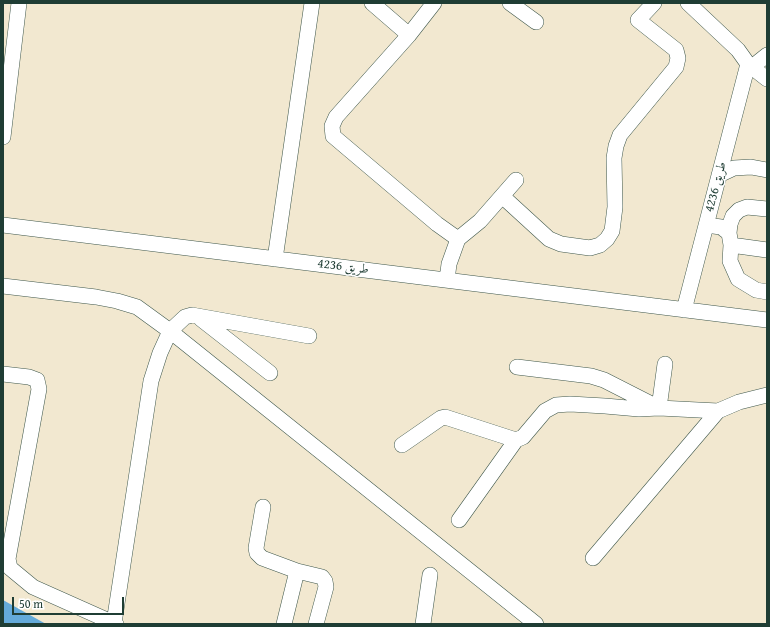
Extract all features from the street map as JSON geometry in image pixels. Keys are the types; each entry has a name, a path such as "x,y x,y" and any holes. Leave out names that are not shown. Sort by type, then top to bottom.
{"street":[{"path":"3,137 19,3"},
{"path":"275,259 312,3"},
{"path":"372,3 409,35"},
{"path":"434,3 409,35 336,117 332,126 333,136 437,224 458,239"},
{"path":"510,3 536,22"},
{"path":"502,196 549,239 561,244 590,248 600,245 607,239 612,231 614,207 614,158 620,135 676,67 678,58 676,50 638,20 654,3"},
{"path":"688,3 738,50 750,66 767,79"},
{"path":"750,66 767,55"},
{"name":"طريق 4236","path":"684,310 719,175 750,66"},
{"path":"719,175 734,168 751,167 767,170"},
{"path":"447,280 449,264 458,239 480,221 516,180"},
{"path":"767,209 747,207 739,210 733,216 730,224 730,261 738,279 756,290 767,292"},
{"name":"طريق 4236","path":"3,225 767,320"},
{"path":"706,225 721,227 730,239 767,250"},
{"path":"3,286 96,297 118,301 136,307 170,332 536,624"},
{"path":"3,374 29,377 37,380 39,389 8,560 10,568 33,587 115,624 152,381 160,353 170,332 186,317 192,315 309,336"},
{"path":"199,317 270,373"},
{"path":"659,408 665,364"},
{"path":"517,367 591,376 604,380 659,408"},
{"path":"459,520 516,440 524,437 545,411 556,405 570,404 639,409 659,408 718,410 739,402 767,395"},
{"path":"593,558 718,410"},
{"path":"402,445 441,418 445,417 516,440"},
{"path":"263,507 256,548 257,553 262,558 297,572 322,577 325,581 326,587 316,624"},
{"path":"284,624 297,572"},
{"path":"423,624 430,575"}],"water":[{"path":"3,600 46,624 3,624"}]}
